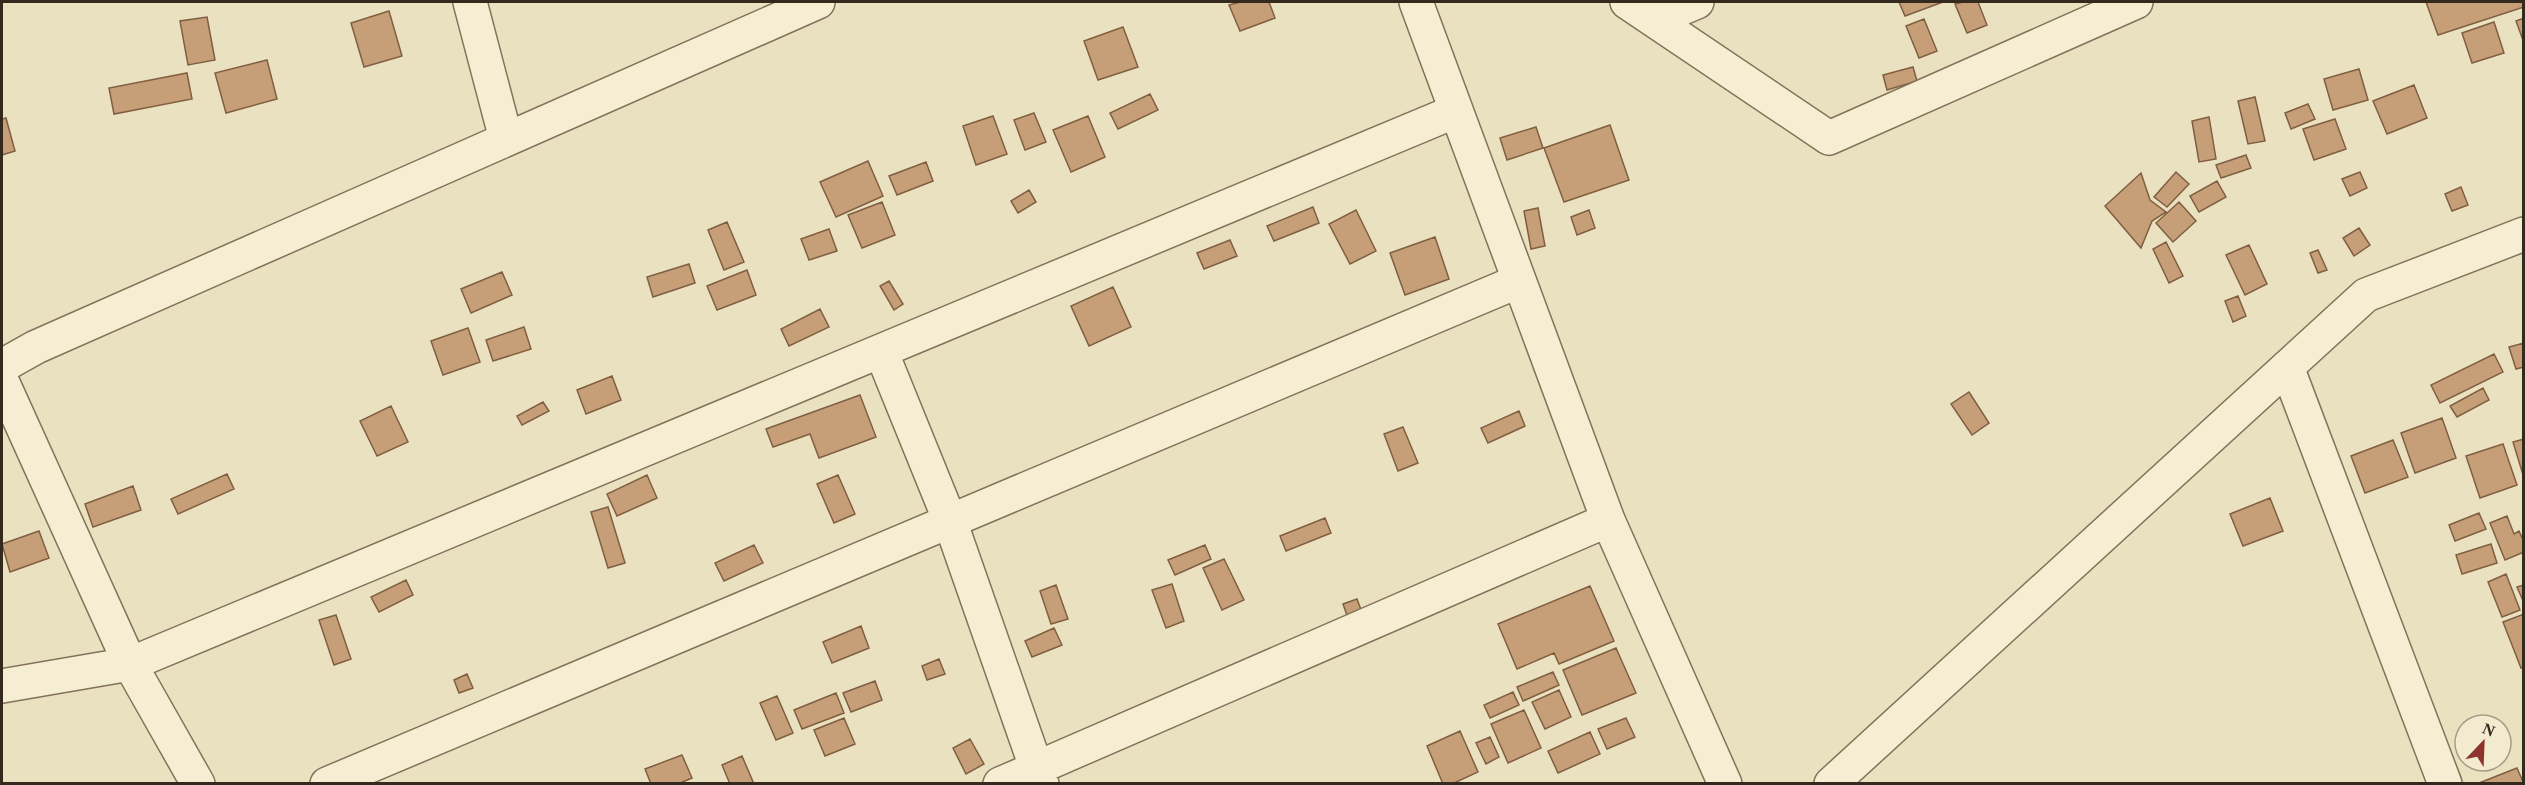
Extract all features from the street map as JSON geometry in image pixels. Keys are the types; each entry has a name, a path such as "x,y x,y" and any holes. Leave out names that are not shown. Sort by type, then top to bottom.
{"street":[{"path":"470,2 506,139"},
{"path":"2,366 36,347 818,2"},
{"path":"1416,2 1608,519 1725,783"},
{"path":"1627,2 1828,138 2129,3"},
{"path":"1654,20 1697,2"},
{"path":"2,686 130,664 1456,111"},
{"path":"1831,783 2366,295 2522,239"},
{"path":"327,783 1519,281"},
{"path":"881,351 950,521 1038,776"},
{"path":"2287,367 2445,783"},
{"path":"2,381 130,664 198,783"},
{"path":"1000,783 1038,776 1608,519"}],"building":[{"path":"1240,2 1269,2 1275,18 1240,31 1229,5"},
{"path":"1899,2 1943,2 1905,16"},
{"path":"1978,2 1987,25 1967,33 1955,4"},
{"path":"2426,2 2524,2 2524,7 2438,35"},
{"path":"389,11 402,56 364,67 351,23"},
{"path":"207,17 215,60 188,65 180,21"},
{"path":"2524,18 2524,43 2516,21"},
{"path":"1924,19 1937,51 1919,58 1906,26"},
{"path":"2494,22 2504,53 2472,63 2462,33"},
{"path":"1123,27 1138,67 1098,80 1084,41"},
{"path":"267,60 277,99 226,113 215,73"},
{"path":"1913,67 1917,81 1887,90 1883,75"},
{"path":"2359,69 2368,100 2333,110 2324,79"},
{"path":"187,73 192,99 114,114 109,88"},
{"path":"2414,85 2427,118 2387,134 2373,101"},
{"path":"1150,94 1158,110 1118,129 1110,113"},
{"path":"2255,97 2265,141 2248,144 2238,101"},
{"path":"2308,104 2315,119 2291,129 2285,113"},
{"path":"1034,113 1046,142 1025,150 1014,120"},
{"path":"993,116 1007,154 976,165 963,126"},
{"path":"1088,116 1105,157 1071,172 1053,130"},
{"path":"2209,117 2216,159 2199,162 2192,121"},
{"path":"6,118 15,151 2,155 2,119"},
{"path":"2335,119 2346,149 2314,160 2303,129"},
{"path":"1610,125 1629,180 1564,202 1544,148"},
{"path":"1536,127 1543,148 1507,160 1500,138"},
{"path":"2246,155 2251,168 2221,178 2216,165"},
{"path":"868,161 883,196 836,217 820,182"},
{"path":"926,162 933,181 897,195 889,176"},
{"path":"2176,172 2189,184 2167,207 2154,197"},
{"path":"2360,172 2367,188 2350,196 2342,179"},
{"path":"2141,173 2150,200 2166,212 2152,221 2141,248 2105,206"},
{"path":"2217,181 2226,197 2199,212 2190,196"},
{"path":"2461,187 2468,205 2452,211 2445,194"},
{"path":"1029,190 1036,202 1018,213 1011,201"},
{"path":"882,202 895,235 862,248 848,215"},
{"path":"2179,202 2196,221 2173,242 2156,223"},
{"path":"1313,207 1319,223 1274,241 1267,226"},
{"path":"1538,208 1545,246 1531,249 1524,211"},
{"path":"1356,210 1376,251 1350,264 1329,224"},
{"path":"1589,210 1595,228 1577,235 1571,217"},
{"path":"727,222 744,262 724,270 708,230"},
{"path":"2359,228 2370,245 2354,256 2343,238"},
{"path":"829,229 837,251 809,260 801,239"},
{"path":"1435,237 1449,279 1405,295 1390,253"},
{"path":"1230,240 1237,256 1204,269 1197,253"},
{"path":"2166,242 2183,276 2169,283 2153,249"},
{"path":"2249,245 2267,284 2245,295 2226,255"},
{"path":"2318,250 2327,270 2318,273 2310,253"},
{"path":"689,264 695,283 653,297 647,277"},
{"path":"747,270 756,295 717,310 707,286"},
{"path":"502,272 512,295 471,313 461,289"},
{"path":"889,281 903,304 894,310 880,286"},
{"path":"1113,287 1131,327 1089,346 1071,306"},
{"path":"2238,296 2246,316 2233,322 2225,301"},
{"path":"820,309 829,327 789,346 781,329"},
{"path":"524,327 531,349 493,361 486,340"},
{"path":"468,328 480,362 443,375 431,341"},
{"path":"2524,343 2524,367 2516,369 2509,347"},
{"path":"2494,354 2503,372 2440,403 2431,385"},
{"path":"612,376 621,400 586,414 577,390"},
{"path":"2483,388 2489,400 2457,417 2450,406"},
{"path":"1969,392 1989,423 1972,435 1951,404"},
{"path":"860,395 876,437 819,458 810,434 773,447 766,429"},
{"path":"543,402 549,411 522,425 517,416"},
{"path":"391,406 408,442 377,456 360,421"},
{"path":"1519,411 1525,426 1488,443 1481,428"},
{"path":"2442,418 2456,458 2415,473 2401,433"},
{"path":"1403,427 1418,463 1398,471 1384,434"},
{"path":"2524,439 2524,478 2513,442"},
{"path":"2393,440 2408,477 2365,493 2351,456"},
{"path":"2503,444 2517,485 2480,498 2466,456"},
{"path":"227,474 234,489 178,514 171,499"},
{"path":"647,475 657,498 617,516 607,494"},
{"path":"838,475 855,514 834,523 817,484"},
{"path":"133,486 141,510 93,527 85,504"},
{"path":"2270,498 2283,531 2243,546 2230,514"},
{"path":"608,507 625,563 608,568 591,512"},
{"path":"2479,513 2486,529 2455,541 2449,525"},
{"path":"2507,516 2514,534 2519,531 2524,542 2524,552 2505,560 2490,523"},
{"path":"1325,518 1331,533 1286,551 1280,536"},
{"path":"39,531 49,558 10,572 2,544"},
{"path":"2491,544 2497,563 2462,574 2456,555"},
{"path":"754,545 763,563 724,581 715,563"},
{"path":"1205,545 1211,559 1175,575 1168,560"},
{"path":"1224,559 1244,600 1222,610 1203,568"},
{"path":"2506,574 2520,610 2502,617 2488,582"},
{"path":"406,580 413,595 379,612 371,597"},
{"path":"1172,584 1184,621 1166,628 1152,590"},
{"path":"1056,585 1068,619 1051,624 1040,591"},
{"path":"2524,585 2524,603 2517,587"},
{"path":"1590,586 1614,641 1559,664 1554,653 1517,669 1498,624"},
{"path":"1357,599 1363,615 1349,621 1343,604"},
{"path":"2524,614 2524,667 2521,668 2503,622"},
{"path":"336,615 351,659 334,665 319,620"},
{"path":"861,626 869,648 832,663 823,642"},
{"path":"1054,628 1062,645 1032,657 1025,641"},
{"path":"1616,648 1636,693 1582,715 1563,670"},
{"path":"939,659 945,674 927,680 922,666"},
{"path":"1553,672 1559,685 1523,701 1517,687"},
{"path":"467,674 473,688 459,693 454,680"},
{"path":"875,681 882,700 851,712 843,693"},
{"path":"1559,690 1571,717 1545,729 1532,702"},
{"path":"1513,692 1519,705 1490,718 1484,705"},
{"path":"836,693 844,713 802,729 794,710"},
{"path":"777,696 793,733 776,740 760,703"},
{"path":"1524,710 1541,748 1508,763 1491,724"},
{"path":"844,718 855,744 825,756 814,730"},
{"path":"1626,718 1635,737 1607,749 1598,729"},
{"path":"1460,731 1478,772 1452,784 1443,784 1427,746"},
{"path":"1590,732 1600,754 1558,773 1548,751"},
{"path":"1490,737 1499,757 1486,764 1476,743"},
{"path":"970,739 984,764 966,774 953,748"},
{"path":"682,755 692,778 678,784 651,784 645,769"},
{"path":"742,756 754,784 730,784 722,765"},
{"path":"2517,768 2524,784 2479,783 2504,773 2513,773 2513,770"}]}
